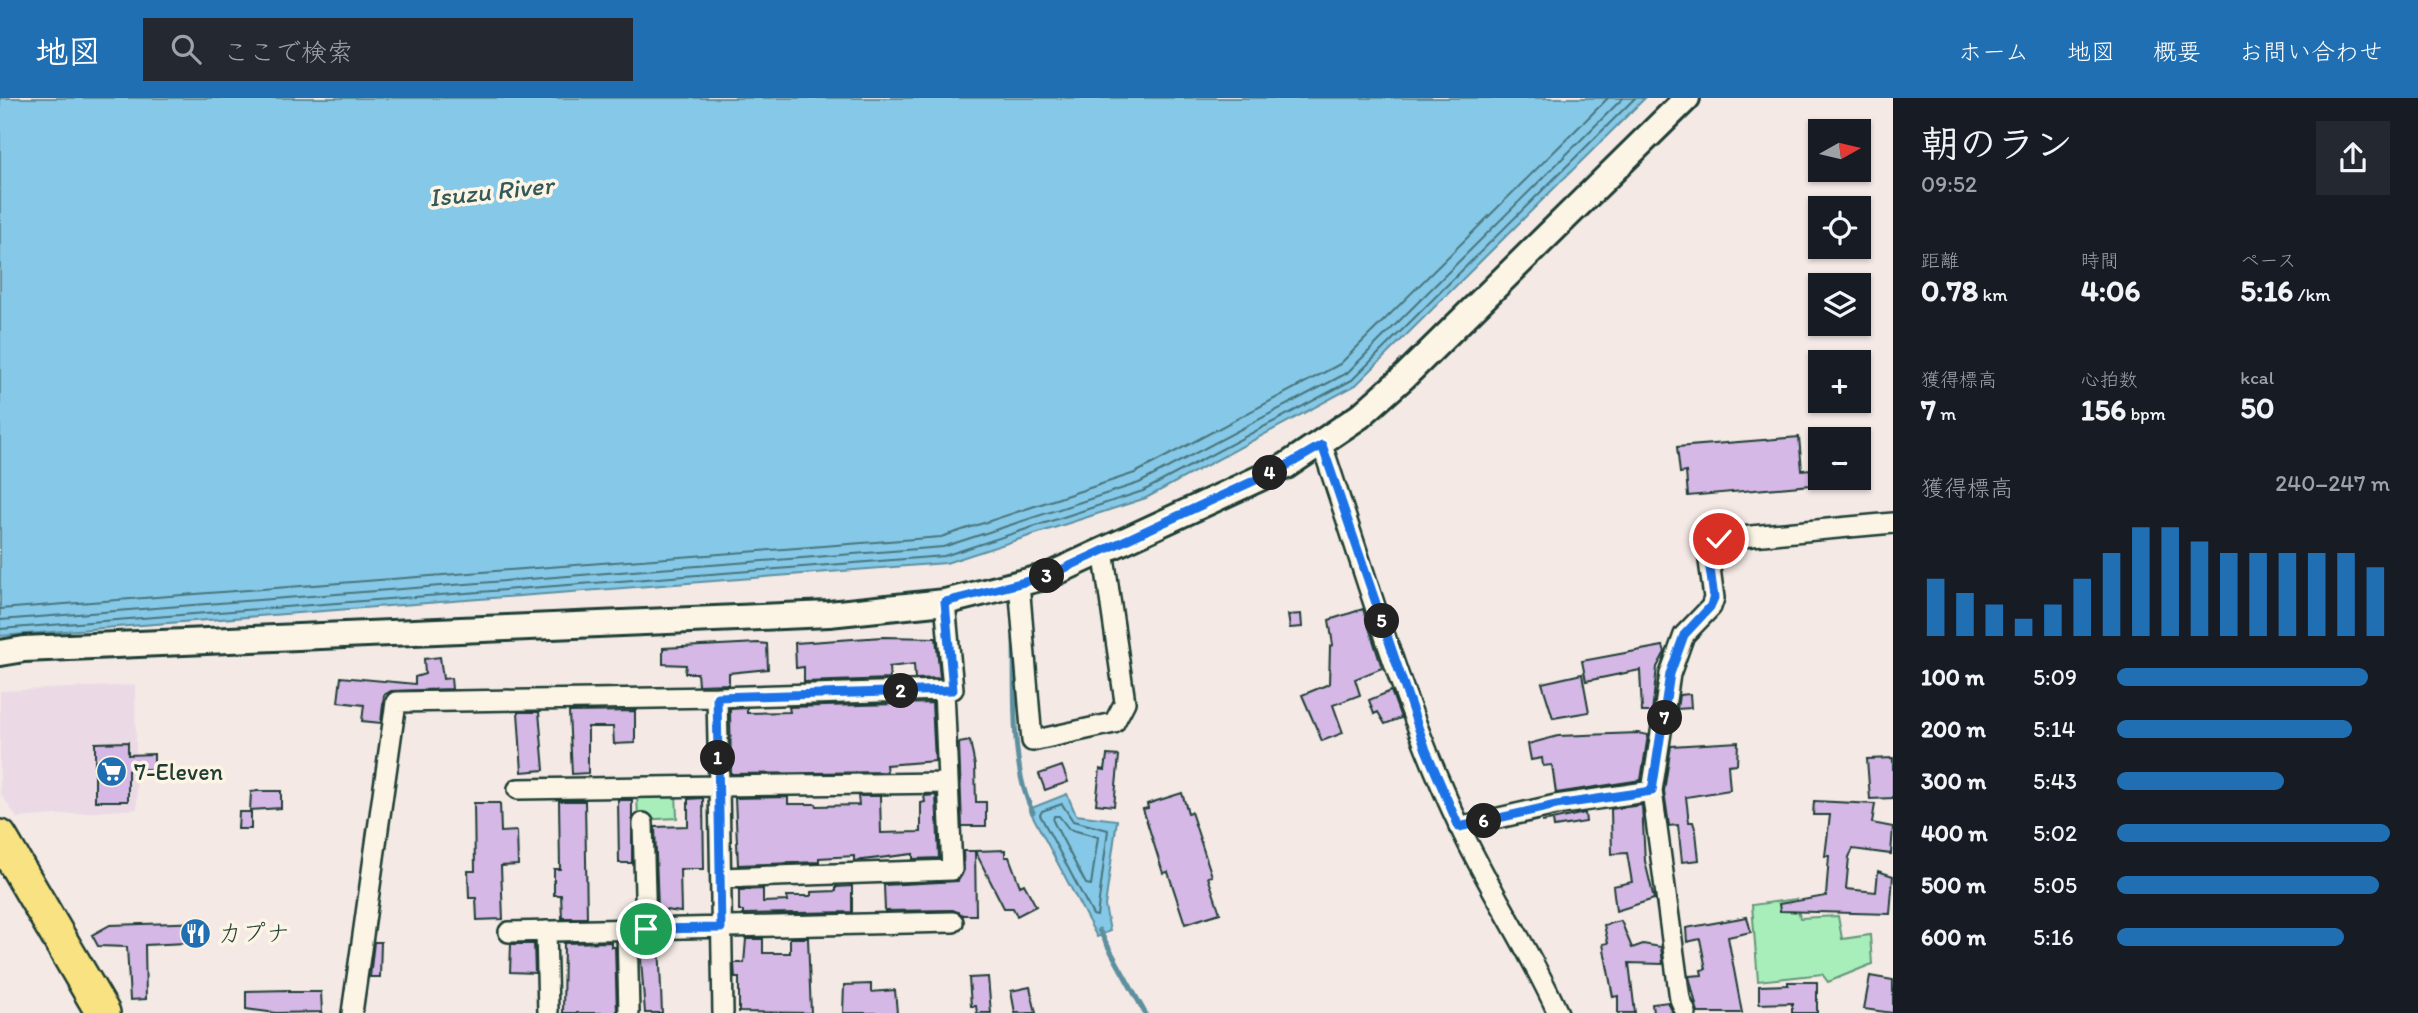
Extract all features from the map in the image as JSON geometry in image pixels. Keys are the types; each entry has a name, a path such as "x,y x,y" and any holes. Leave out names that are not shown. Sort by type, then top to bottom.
{"highway":[{"path":"0,836 103,1013"},
{"path":"0,881 76,1013"}],"street":[{"path":"0,653 37,648 829,614 945,602 1048,576 1286,466 1322,445 1404,377 1687,98"},
{"path":"1322,445 1426,750 1482,873 1533,958 1558,1013"},
{"path":"1686,1013 1680,999 1652,791 1670,674 1684,635 1710,607 1714,598 1707,546 1719,539 1893,523"},
{"path":"1019,583 1032,741 1114,723 1125,702 1103,550"},
{"path":"352,1013 396,702 953,690 945,602"},
{"path":"721,878 952,870 944,690"},
{"path":"717,697 723,1013"},
{"path":"518,789 948,783"},
{"path":"1459,827 1556,805 1652,791"},
{"path":"629,1013 643,823"},
{"path":"509,932 953,922"},
{"path":"546,931 548,1013"}],"shaded area":[{"path":"135,685 137,809 17,818 0,793 0,691"}],"green space":[{"path":"637,792 676,792 677,818 638,820"},
{"path":"1796,899 1800,918 1838,916 1842,939 1870,935 1872,964 1828,982 1822,974 1758,981 1752,905"}],"water":[{"name":"Isuzu River","path":"0,98 1645,98 1356,385 1146,498 946,563 0,636"},
{"path":"1067,794 1076,815 1117,820 1105,906 1110,931 1097,937 1029,809"}],"building":[{"path":"1799,437 1802,470 1808,469 1808,485 1688,496 1686,472 1680,473 1677,447"},
{"path":"1363,609 1382,668 1355,679 1360,695 1333,705 1343,733 1322,741 1302,695 1329,684 1330,646 1333,645 1329,620"},
{"path":"1301,614 1302,627 1290,628 1288,615"},
{"path":"883,637 936,638 940,678 915,679 914,664 889,667 890,679 804,682 804,667 796,668 795,643"},
{"path":"767,644 768,669 729,673 729,684 698,685 697,673 685,673 686,665 663,664 663,648"},
{"path":"1663,646 1665,652 1657,667 1652,712 1642,712 1640,670 1586,681 1582,661"},
{"path":"440,657 443,679 451,678 452,689 391,691 384,695 381,723 362,721 364,705 338,702 341,677 415,684 415,677 425,674 424,659"},
{"path":"1582,674 1589,712 1553,718 1542,683"},
{"path":"1391,691 1401,718 1385,724 1378,712 1374,714 1369,700"},
{"path":"1690,694 1691,708 1677,709 1679,695"},
{"path":"932,703 935,761 886,765 887,772 731,774 730,709 747,708 747,713 790,712 789,707"},
{"path":"635,711 635,743 614,744 613,727 588,727 588,773 572,774 569,712"},
{"path":"518,712 539,712 544,770 522,772"},
{"path":"1638,733 1648,735 1641,780 1556,793 1552,765 1543,766 1542,758 1531,760 1528,744 1558,736"},
{"path":"970,741 975,766 976,802 986,802 986,826 962,826 959,743"},
{"name":"7-Eleven","path":"128,742 128,755 154,754 154,769 128,770 128,801 95,801 95,743"},
{"path":"1738,742 1737,764 1728,765 1730,790 1686,797 1689,822 1693,822 1696,832 1699,860 1682,862 1678,825 1669,826 1664,791 1671,746"},
{"path":"1107,755 1119,756 1114,806 1096,804 1100,769 1105,770"},
{"path":"1893,758 1893,798 1870,799 1867,759"},
{"path":"1062,766 1068,782 1045,790 1039,774"},
{"path":"281,791 281,808 250,810 251,792"},
{"path":"1182,793 1212,876 1208,877 1220,913 1185,924 1168,872 1163,873 1143,809 1148,808 1147,804"},
{"path":"936,795 939,858 913,859 913,854 854,861 854,856 819,858 819,862 738,865 735,798 788,797 788,804 817,806 859,805 858,796 880,796 881,833 921,832 921,803 925,802 924,796"},
{"path":"703,798 704,869 680,869 681,912 658,909 655,827 688,826 688,799"},
{"path":"618,800 632,800 632,863 619,863"},
{"path":"559,801 585,801 587,918 562,918 561,895 554,895 554,869 560,869"},
{"path":"1814,801 1875,804 1872,823 1893,827 1891,854 1853,849 1849,857 1846,889 1876,892 1878,871 1893,876 1890,914 1780,911 1779,904 1826,896 1829,856 1825,856 1830,815 1813,815"},
{"path":"474,803 500,803 501,832 517,831 518,865 501,866 503,919 477,920 476,898 469,898 468,871 475,871"},
{"path":"1642,805 1645,861 1654,899 1616,911 1613,886 1632,882 1627,853 1612,854 1611,809"},
{"path":"239,812 251,812 251,829 238,829"},
{"path":"1585,813 1586,822 1554,827 1553,820 1542,822"},
{"path":"1005,850 1005,857 1009,857 1020,886 1024,884 1036,906 1017,916 1013,908 1004,908 975,851"},
{"path":"963,851 975,851 976,915 963,915 953,910 885,911 884,885 958,881 964,870"},
{"path":"852,886 852,912 743,914 743,911 739,911 739,890 763,889 763,902 788,901 787,896 811,896 811,892 836,891 836,887"},
{"path":"1747,917 1751,932 1728,937 1742,1013 1698,1013 1689,976 1702,975 1701,970 1706,969 1700,939 1687,942 1686,928"},
{"path":"1621,921 1632,948 1643,944 1661,947 1663,964 1629,963 1635,1013 1618,1013 1618,996 1613,997 1603,944 1608,943 1604,925"},
{"path":"206,922 207,942 145,945 146,999 130,1000 127,947 98,946 92,935 110,925"},
{"path":"790,938 808,938 811,1013 739,1012 739,978 735,978 734,963 744,963 746,939 763,939 763,953 790,953"},
{"path":"659,941 662,1013 645,1013 640,946 642,942"},
{"path":"374,942 381,942 380,977 370,977"},
{"path":"611,942 611,947 615,947 617,1013 563,1013 564,943"},
{"path":"511,944 534,944 535,973 510,972"},
{"path":"1870,976 1893,980 1893,1013 1864,1009"},
{"path":"988,977 991,1013 977,1013 976,1006 971,1006 969,978"},
{"path":"1788,982 1817,982 1817,1013 1792,1013 1792,1003 1759,1004 1759,986 1788,985"},
{"path":"871,984 871,992 895,990 897,1013 843,1013 844,985"},
{"path":"1030,987 1036,1013 1015,1013 1011,991"},
{"path":"246,991 321,992 322,1012 276,1013 246,1009"},
{"path":"1668,1002 1673,1013 1653,1013 1652,1004"}],"waterway":[{"path":"1014,638 1017,751 1020,774 1033,812"},
{"path":"1099,930 1145,1013"}],"place":[{"name":"7-Eleven","path":"111,772"},
{"name":"カプナ","path":"195,933"}],"route":[{"path":"646,929 721,928 717,697 953,690 945,602 1048,576 1286,466 1322,445 1426,750 1459,827 1556,805 1652,791 1670,674 1684,635 1710,607 1714,598 1707,546 1719,539"}]}
